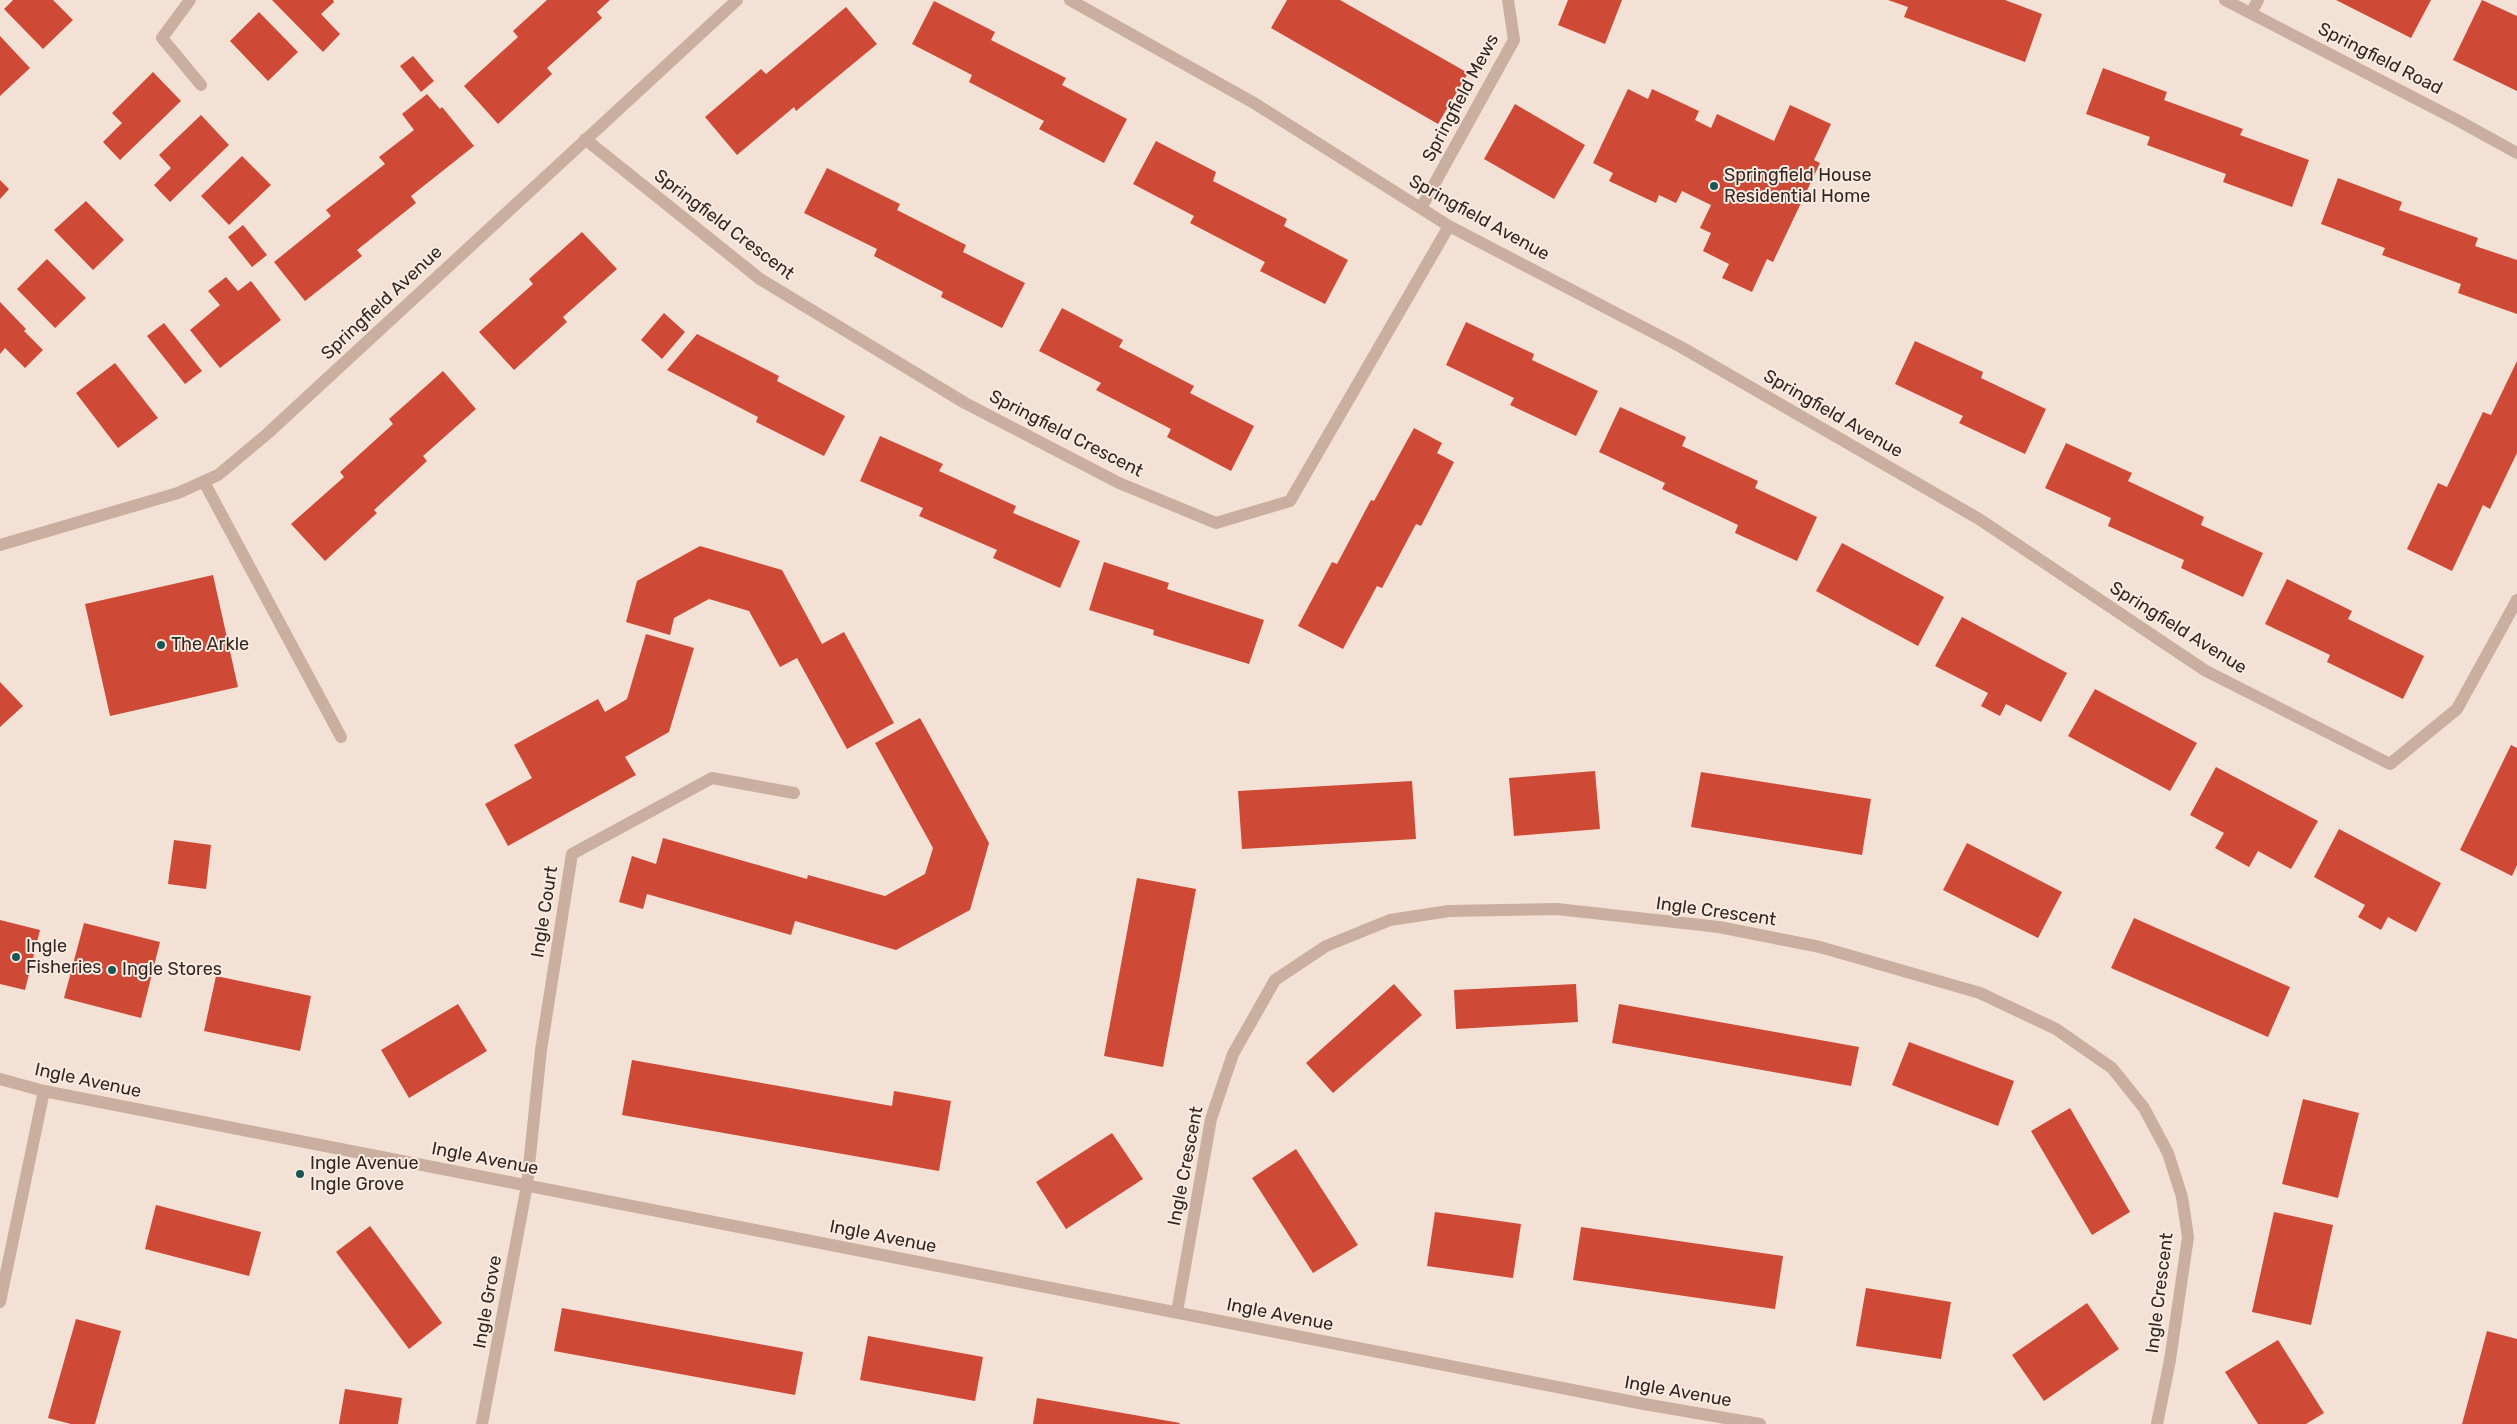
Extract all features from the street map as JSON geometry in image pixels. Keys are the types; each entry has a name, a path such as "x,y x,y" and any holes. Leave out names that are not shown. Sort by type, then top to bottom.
{"street":[{"path":"190,0 162,38 201,85"},
{"name":"Springfield Avenue","path":"0,546 178,493 218,475 267,434 737,0"},
{"name":"Springfield Avenue","path":"1070,0 1254,103 1449,226 1681,347 1979,519 2206,670 2390,764 2457,709 2517,600"},
{"name":"Springfield Mews","path":"1422,208 1514,40 1508,0"},
{"name":"Springfield Road","path":"2224,0 2460,120 2517,153"},
{"path":"2251,13 2258,0"},
{"name":"Springfield Crescent","path":"585,139 760,279 965,403 1119,483 1216,522 1290,501 1449,226"},
{"path":"204,482 341,738"},
{"name":"Ingle Court","path":"526,1185 541,1050 572,854 712,778 794,793"},
{"name":"Ingle Crescent","path":"1177,1312 1210,1119 1233,1054 1275,980 1326,946 1390,920 1449,911 1557,909 1709,926 1820,947 1980,993 2056,1029 2112,1068 2144,1108 2168,1153 2182,1197 2188,1237 2170,1360 2157,1424"},
{"name":"Ingle Avenue","path":"0,1079 44,1091 1644,1404 1760,1424"},
{"path":"0,1302 44,1091"},
{"name":"Ingle Grove","path":"482,1424 526,1185"}],"building":[{"path":"13,0 53,0 73,20 43,49 4,9"},
{"path":"272,0 333,0 334,2 321,14 340,34 323,52"},
{"path":"547,0 610,0 597,12 602,18 547,68 552,74 498,124 464,86 518,37 513,31"},
{"path":"1287,0 1340,0 1468,73 1438,124 1271,28"},
{"path":"1568,0 1622,0 1605,44 1558,25"},
{"path":"1888,0 2005,0 2042,14 2025,62 1904,17 1908,7"},
{"path":"2336,0 2431,0 2411,38"},
{"path":"2482,0 2517,16 2517,91 2453,60"},
{"path":"934,1 995,32 991,40 1066,78 1062,85 1127,119 1104,163 1039,129 1044,121 969,82 972,75 912,44"},
{"path":"846,7 877,44 796,111 794,107 737,155 705,117 761,69 766,74"},
{"path":"259,12 298,52 268,81 230,41"},
{"path":"0,36 30,68 0,96"},
{"path":"413,56 434,81 421,92 400,66"},
{"path":"2103,68 2167,92 2164,100 2243,129 2240,135 2309,160 2292,207 2223,182 2226,174 2147,145 2150,137 2086,114"},
{"path":"153,72 181,101 120,160 103,142 122,123 112,113"},
{"name":"Springfield House Residential Home","path":"1628,89 1648,99 1652,89 1699,111 1695,120 1711,128 1717,114 1774,141 1790,105 1831,124 1814,160 1820,163 1773,262 1767,259 1752,292 1722,278 1729,264 1703,251 1711,233 1700,228 1711,205 1682,191 1676,203 1659,195 1656,203 1609,181 1613,173 1593,163"},
{"path":"427,94 440,109 442,107 474,146 411,196 416,203 357,250 362,256 305,301 274,262 331,216 326,210 385,164 379,157 414,130 402,114"},
{"path":"1515,104 1585,145 1554,199 1484,159"},
{"path":"201,115 229,145 170,202 154,185 171,168 159,155"},
{"path":"1156,141 1216,172 1213,181 1287,219 1284,226 1348,260 1325,304 1260,271 1265,262 1190,223 1194,216 1133,184"},
{"path":"242,156 271,185 229,225 201,196"},
{"path":"827,168 900,204 897,210 966,245 963,252 1025,283 1002,328 941,297 943,292 874,256 877,249 804,213"},
{"path":"2338,178 2402,202 2399,210 2478,238 2475,246 2517,260 2517,314 2458,293 2461,284 2382,255 2385,248 2321,224"},
{"path":"0,180 9,189 0,199"},
{"path":"86,201 124,240 93,270 54,230"},
{"path":"243,225 267,255 252,267 228,237"},
{"path":"582,232 617,269 563,317 567,322 514,370 479,332 533,284 529,279"},
{"path":"47,259 86,298 55,328 17,289"},
{"path":"226,277 238,291 251,281 281,320 220,368 190,330 220,305 208,291"},
{"path":"0,302 43,350 25,368 5,348 0,354"},
{"path":"1062,308 1123,340 1119,347 1194,386 1190,393 1254,426 1231,471 1167,437 1171,429 1096,390 1101,383 1039,351"},
{"path":"664,313 685,332 662,359 641,340"},
{"path":"1466,322 1534,354 1532,360 1598,391 1576,436 1510,405 1514,398 1446,365"},
{"path":"164,323 202,371 185,384 147,336"},
{"path":"697,334 779,376 777,381 845,416 824,456 756,422 758,417 667,370"},
{"path":"1915,341 1983,372 1981,378 2046,409 2025,454 1959,423 1963,416 1895,384"},
{"path":"2517,361 2517,453 2490,509 2483,505 2452,571 2407,549 2438,483 2447,487 2483,412 2491,415"},
{"path":"115,363 158,418 118,448 76,393"},
{"path":"443,371 476,409 423,456 427,461 374,510 377,513 325,561 291,524 344,477 340,472 393,424 389,419"},
{"path":"1620,407 1686,437 1682,446 1758,481 1755,488 1817,517 1797,561 1735,533 1738,525 1662,489 1665,483 1599,452"},
{"path":"1414,428 1442,443 1437,453 1454,462 1421,526 1416,524 1382,588 1377,586 1343,649 1298,626 1332,562 1337,564 1371,500 1374,501"},
{"path":"880,436 943,464 939,471 1016,506 1013,513 1080,541 1060,588 993,558 997,550 919,516 923,508 860,481"},
{"path":"2066,443 2132,473 2128,481 2204,517 2201,525 2263,553 2243,597 2181,568 2184,560 2108,526 2111,518 2045,488"},
{"path":"1842,543 1944,597 1918,646 1816,591"},
{"path":"700,546 782,570 822,644 844,632 894,723 847,749 797,658 780,667 749,611 709,599 674,618 670,635 626,622 637,581"},
{"path":"1104,562 1169,583 1167,589 1264,620 1249,664 1153,635 1154,630 1089,610"},
{"name":"The Arkle","path":"213,575 238,687 110,716 85,604"},
{"path":"2287,579 2352,611 2348,619 2424,656 2403,699 2327,662 2330,655 2265,624"},
{"path":"1962,617 2067,673 2041,722 2006,704 2000,716 1981,706 1988,693 1935,666"},
{"path":"646,634 694,648 669,732 625,757 636,775 508,846 485,804 532,778 514,745 598,699 605,712 627,699"},
{"path":"0,682 23,706 0,727"},
{"path":"2095,689 2197,743 2170,791 2068,736"},
{"path":"920,718 989,843 970,910 896,950 795,921 791,935 647,894 643,909 619,902 632,856 656,864 663,838 807,879 808,875 885,896 925,874 933,848 875,743"},
{"path":"2511,745 2517,748 2517,865 2512,876 2460,850"},
{"path":"2216,767 2318,821 2291,869 2258,851 2249,867 2215,848 2224,833 2190,815"},
{"path":"1595,771 1600,829 1514,836 1509,778"},
{"path":"1701,772 1871,799 1862,855 1691,827"},
{"path":"1412,781 1416,839 1242,849 1238,791"},
{"path":"2339,829 2441,883 2416,932 2388,917 2381,930 2358,917 2365,905 2314,877"},
{"path":"174,840 211,845 206,889 168,884"},
{"path":"1967,843 2062,892 2038,938 1943,890"},
{"path":"1137,878 1196,889 1163,1067 1104,1056"},
{"path":"2134,918 2290,987 2268,1037 2111,968"},
{"name":"Ingle Fisheries","path":"0,920 40,930 25,990 0,984"},
{"name":"Ingle Stores","path":"84,923 160,942 141,1018 64,998"},
{"path":"216,976 311,996 300,1051 204,1031"},
{"path":"1394,984 1422,1015 1333,1093 1306,1063"},
{"path":"1576,984 1578,1022 1456,1029 1454,990"},
{"path":"458,1004 487,1051 409,1098 381,1050"},
{"path":"1619,1004 1859,1047 1851,1086 1612,1043"},
{"path":"1909,1042 2014,1081 1998,1126 1892,1085"},
{"path":"632,1060 892,1106 894,1091 951,1101 939,1171 622,1115"},
{"path":"2303,1099 2359,1113 2338,1198 2282,1184"},
{"path":"2070,1108 2130,1212 2092,1235 2031,1131"},
{"path":"1112,1133 1143,1179 1066,1229 1036,1182"},
{"path":"1296,1149 1358,1245 1313,1273 1252,1178"},
{"path":"156,1205 261,1232 249,1276 145,1249"},
{"path":"1435,1212 1521,1224 1513,1278 1427,1266"},
{"path":"2274,1212 2333,1225 2311,1325 2252,1312"},
{"path":"370,1226 442,1323 409,1349 336,1252"},
{"path":"1581,1227 1783,1256 1775,1309 1573,1280"},
{"path":"1866,1288 1951,1302 1941,1359 1856,1346"},
{"path":"2087,1303 2119,1349 2044,1401 2012,1355"},
{"path":"562,1308 803,1352 795,1395 554,1351"},
{"path":"76,1319 121,1331 95,1424 71,1424 48,1418"},
{"path":"2487,1331 2517,1339 2517,1424 2462,1424"},
{"path":"868,1336 983,1357 975,1401 860,1380"},
{"path":"2278,1340 2324,1413 2306,1424 2258,1424 2225,1372"},
{"path":"345,1389 402,1398 398,1424 339,1424"},
{"path":"1037,1398 1180,1423 1033,1424"}],"place":[{"name":"Springfield House Residential Home","path":"1714,186"},
{"name":"The Arkle","path":"161,645"},
{"name":"Ingle Fisheries","path":"16,957"},
{"name":"Ingle Stores","path":"112,970"},
{"name":"Ingle Avenue Ingle Grove","path":"300,1174"}]}
